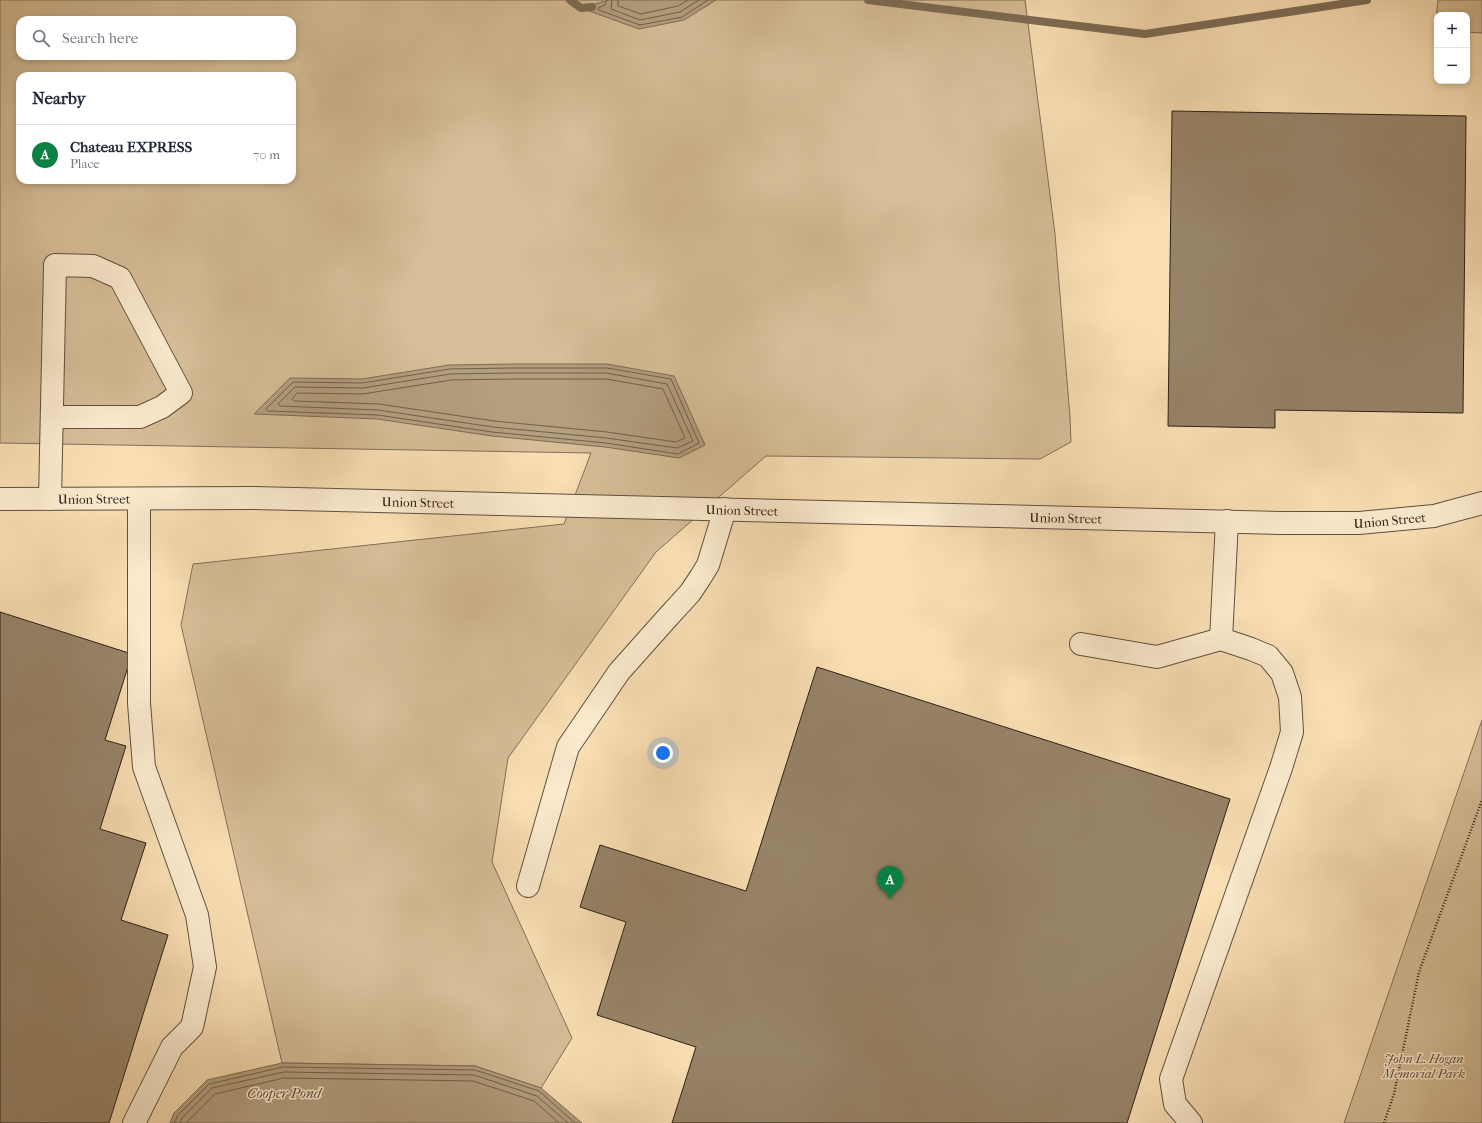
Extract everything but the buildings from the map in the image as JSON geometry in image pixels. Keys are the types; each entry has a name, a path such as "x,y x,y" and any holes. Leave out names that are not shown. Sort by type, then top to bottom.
{"street":[{"path":"50,499 55,265 93,266 120,278 181,393 162,407 140,418 52,417"},
{"name":"Union Street","path":"0,499 252,498 1359,523 1434,516 1482,503"},
{"path":"134,1123 172,1047 192,1027 205,967 197,915 144,767 139,703 139,499"},
{"path":"528,886 568,747 619,672 690,593 700,578 708,565 725,509"},
{"path":"1221,639 1227,521"},
{"path":"1081,644 1157,657 1221,639 1268,656 1282,673 1290,697 1292,732 1281,768 1171,1079 1175,1104 1191,1123"}],"path":[{"path":"1384,1123 1394,1094 1419,972 1482,800"}],"green space":[{"path":"0,0 1025,0 1055,234 1071,442 1040,459 766,456 656,552 508,758 492,862 572,1038 541,1088 475,1066 282,1063 181,625 193,564 564,524 591,453 0,443"},
{"path":"1438,0 1482,0 1482,33 1470,32 1470,12 1437,12"},
{"name":"John L. Hogan Memorial Park","path":"1482,720 1482,1123 1344,1123"}],"water":[{"path":"609,0 716,0 684,20 639,29 581,8"},
{"path":"607,364 674,376 705,445 679,458 605,447 492,436 377,419 254,414 290,378 362,379 449,365"},
{"name":"Cooper Pond","path":"282,1063 475,1066 541,1088 582,1123 170,1123 174,1113 207,1080"}],"waterway":[{"path":"570,0 581,8 592,7"},
{"path":"868,0 1145,34 1367,0"}],"place":[{"name":"Chateau EXPRESS","path":"890,899"}]}
